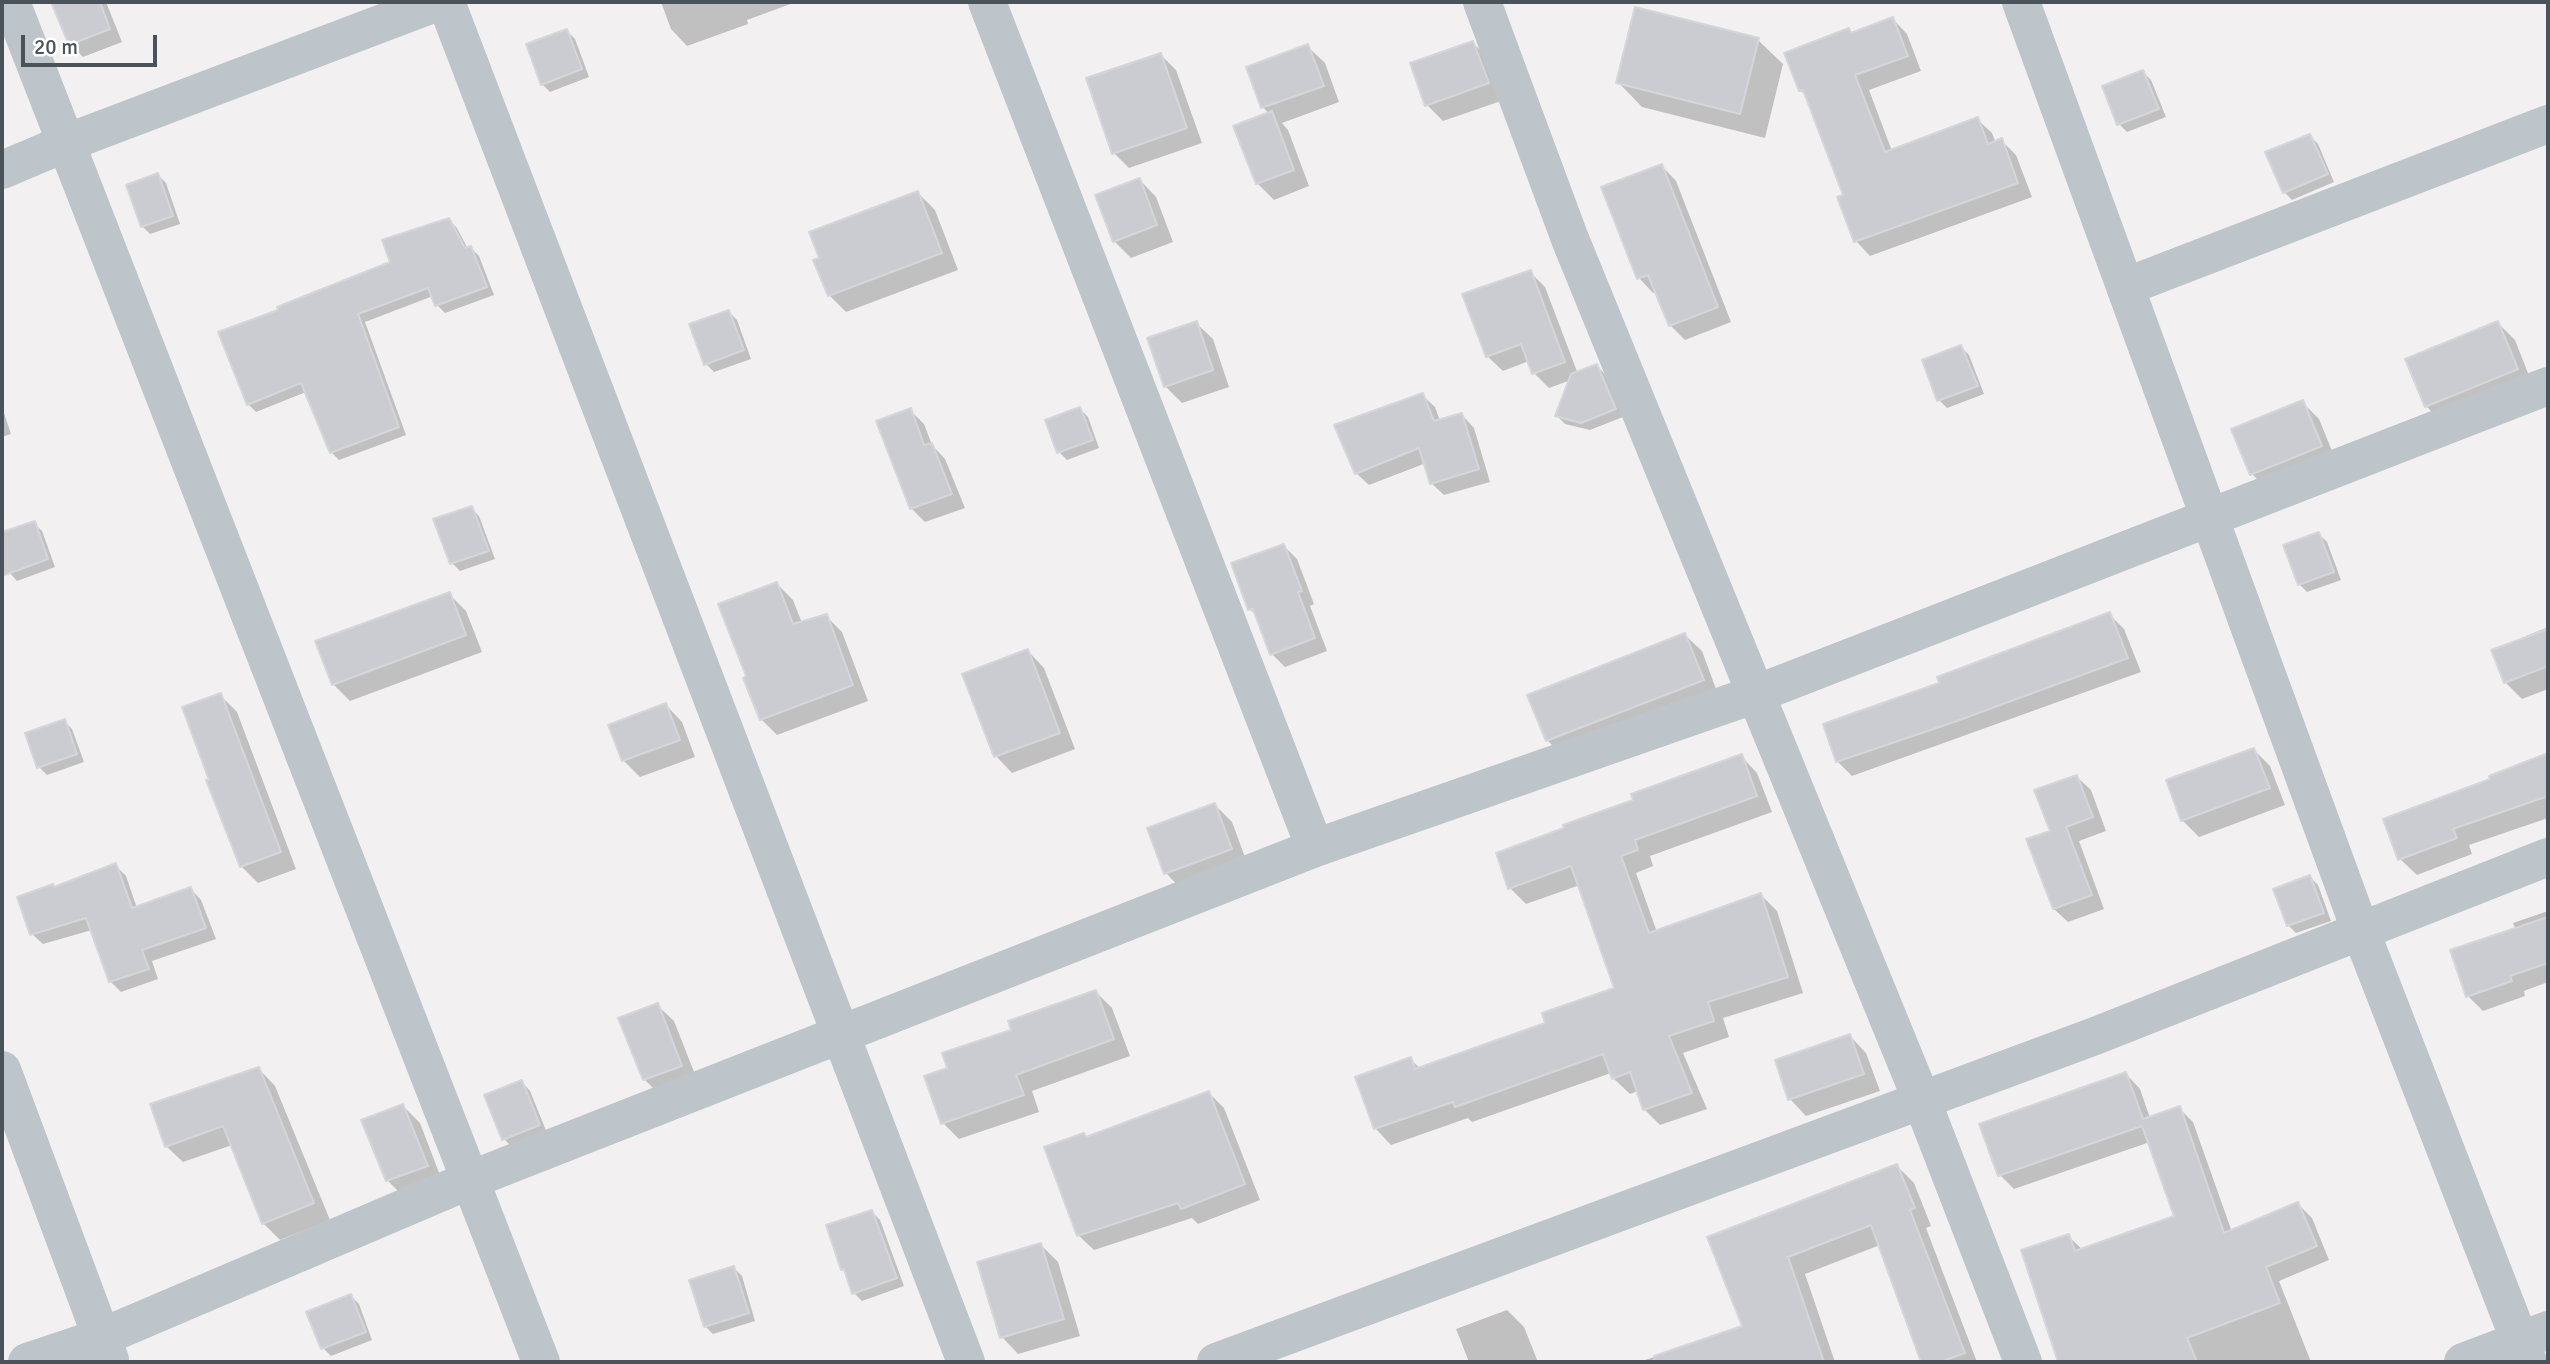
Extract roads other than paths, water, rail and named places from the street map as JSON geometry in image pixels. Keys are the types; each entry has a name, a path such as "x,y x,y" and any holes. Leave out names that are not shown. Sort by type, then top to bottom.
{"street":[{"path":"12,2 541,1362"},
{"path":"2,170 438,2"},
{"path":"446,2 967,1362"},
{"path":"987,2 1315,848"},
{"path":"1482,2 1570,239 1922,1101 2023,1362"},
{"path":"2021,2 2361,932 2532,1345 2463,1362"},
{"path":"2125,286 2548,124"},
{"path":"27,1362 106,1350 470,1180 1315,848 1756,694 2548,386"},
{"path":"1216,1362 2095,1036 2548,858"},
{"path":"2,1070 106,1350"}]}
